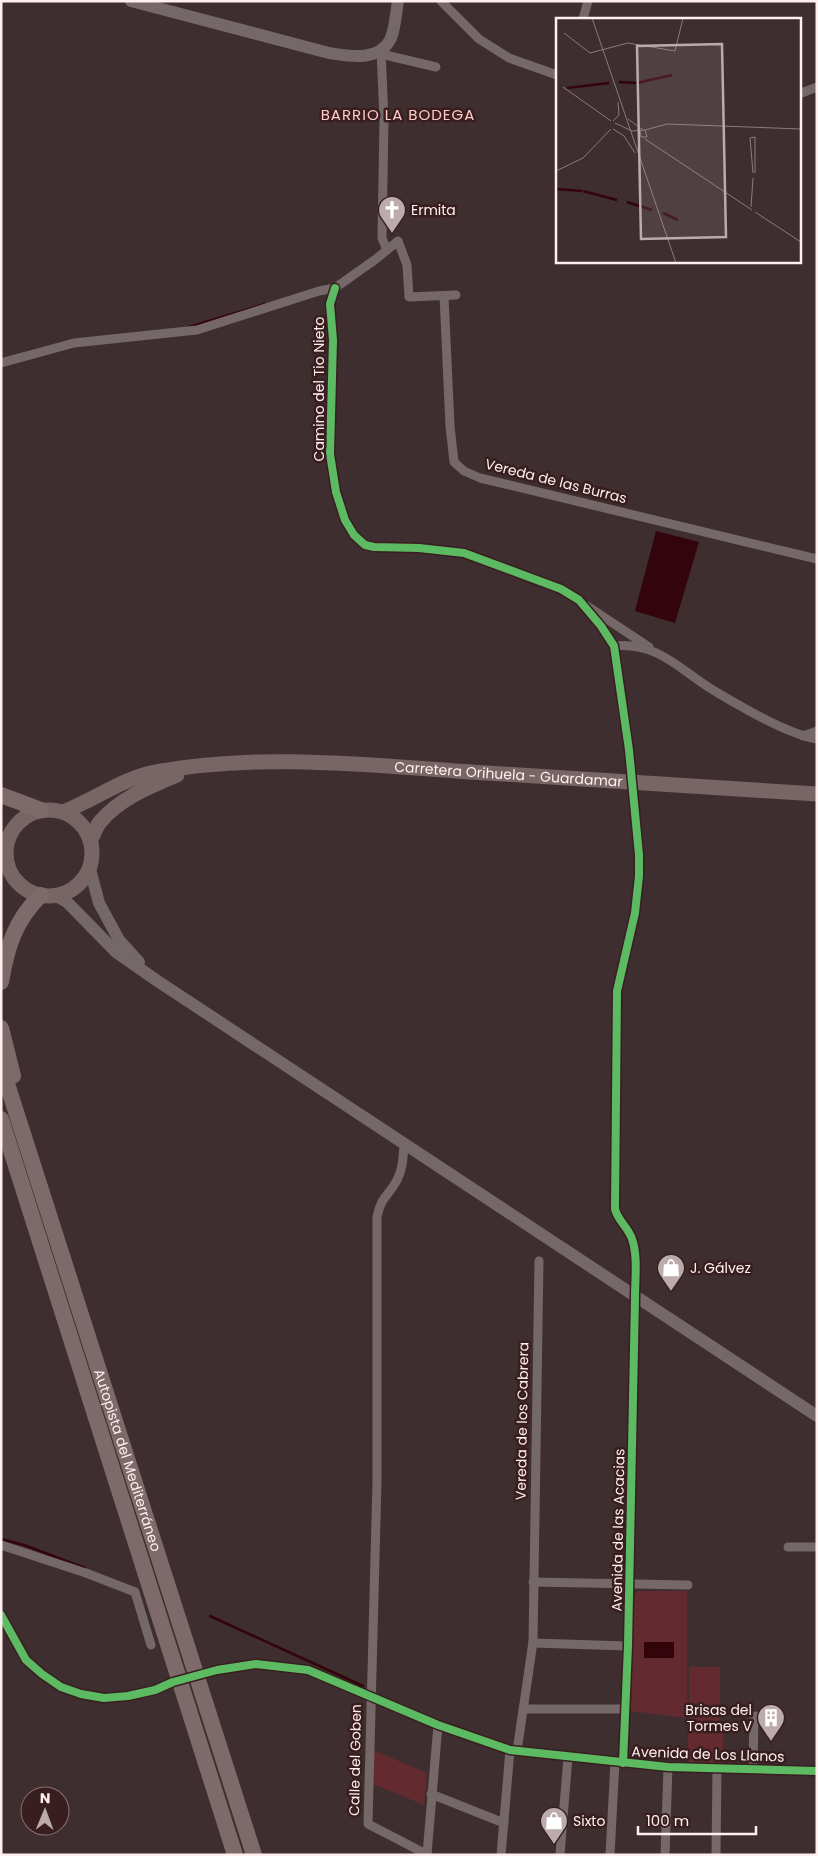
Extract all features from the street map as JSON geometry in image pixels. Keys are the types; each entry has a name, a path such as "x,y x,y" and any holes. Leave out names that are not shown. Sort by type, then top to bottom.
{"highway":[{"path":"1,795 41,810"},
{"path":"1,982 6,956 18,923 28,908 48,895"},
{"path":"1,1028 6,1054 27,1125 48,1208"},
{"name":"Autopista del Mediterráneo","path":"1,1065 254,1855"},
{"name":"Autopista del Mediterráneo","path":"1,1119 235,1855"},
{"path":"1,1135 15,1162"}],"main road":[{"path":"131,1 329,53 348,56 363,56 381,52 390,39 398,1"},
{"name":"Carretera Orihuela - Guardamar","path":"63,812 84,804 116,786 152,772 230,762 276,761 365,764 817,794"},
{"name":"Carretera Orihuela - Guardamar","path":"91,839 99,823 111,811 142,790 187,771 230,762"},
{"path":"48,895 70,891 81,882 90,869 93,853 91,839 81,823 63,812 41,810 9,826 5,865 16,880 26,889 67,902 116,952 156,980 635,1298 817,1416"},
{"path":"90,869 100,903 119,940 156,980"}],"street":[{"path":"441,1 480,39 509,58 556,75"},
{"path":"583,18 588,1"},
{"path":"387,250 382,238 384,120 381,52 436,67"},
{"path":"800,94 817,87"},
{"path":"1,363 74,343 197,330 335,288 398,241 407,265 409,297 456,295"},
{"name":"Camino del Tio Nieto","path":"335,288 330,304 333,340 330,454 336,492 345,520 354,535 365,545 374,548 419,548 464,553 561,589 713,690 803,736 817,739"},
{"name":"Vereda de las Burras","path":"444,296 450,426 454,462 464,471 480,478 817,559"},
{"name":"Camino del Tio Nieto","path":"578,600 601,626 614,646 629,750 636,824"},
{"name":"Camino del Tio Nieto","path":"614,646 636,646 655,651"},
{"path":"803,736 817,731"},
{"name":"Avenida de las Acacias","path":"610,1855 625,1709 628,1646 635,1298 632,1239 627,1228 617,1218 615,1208 617,991 638,896 639,855 636,824"},
{"name":"Calle del Goben","path":"404,1145 402,1170 396,1182 379,1205 377,1217 377,1482 368,1824 427,1854"},
{"name":"Vereda de los Cabrera","path":"501,1855 514,1750 523,1709 533,1643 539,1261"},
{"path":"1,1545 77,1570 135,1592 151,1645"},
{"path":"788,1547 817,1547"},
{"path":"533,1582 688,1585"},
{"name":"Avenida de Los Llanos","path":"1,1615 26,1660 61,1687 81,1694 104,1698 128,1696 155,1690 173,1682 218,1670 256,1664 308,1670 438,1724 514,1750 568,1758 668,1767 817,1770"},
{"path":"533,1643 628,1646"},
{"path":"523,1709 625,1709"},
{"path":"753,1769 754,1716 780,1717"},
{"path":"427,1854 438,1724"},
{"path":"560,1855 568,1758"},
{"path":"665,1855 668,1767"},
{"path":"716,1855 717,1768"},
{"path":"431,1794 504,1822"}],"shaded area":[{"path":"656,531 699,542 675,623 635,611"},
{"path":"637,1591 687,1591 687,1718 631,1711 634,1595"},
{"path":"644,1642 674,1642 674,1658 644,1658"},
{"path":"689,1667 720,1667 720,1722 689,1722"},
{"path":"688,1723 723,1724 723,1763 688,1763"},
{"path":"373,1750 427,1773 424,1805 373,1784"}],"waterway":[{"path":"189,327 265,304"},
{"path":"1,1539 24,1545 85,1568"},
{"path":"210,1616 363,1686"}],"cycle path":[{"path":"335,288 330,304 333,340 330,454 336,492 345,520 354,535 365,545 374,547 419,548 464,553 561,589 579,600 601,626 614,646 629,750 639,855 635,913 617,991 615,1209 632,1239 636,1268 628,1646 623,1763"},
{"path":"1,1615 26,1660 61,1687 81,1694 104,1698 128,1696 155,1690 173,1682 217,1670 256,1664 308,1670 438,1725 510,1750 668,1767 817,1771"}],"place":[{"name":"Ermita","path":"392,234"},
{"name":"J. Gálvez","path":"671,1292"},
{"name":"Brisas del Tormes V","path":"771,1742"},
{"name":"Sixto","path":"554,1845"}],"district":[{"name":"BARRIO LA BODEGA","path":"398,114"}]}
